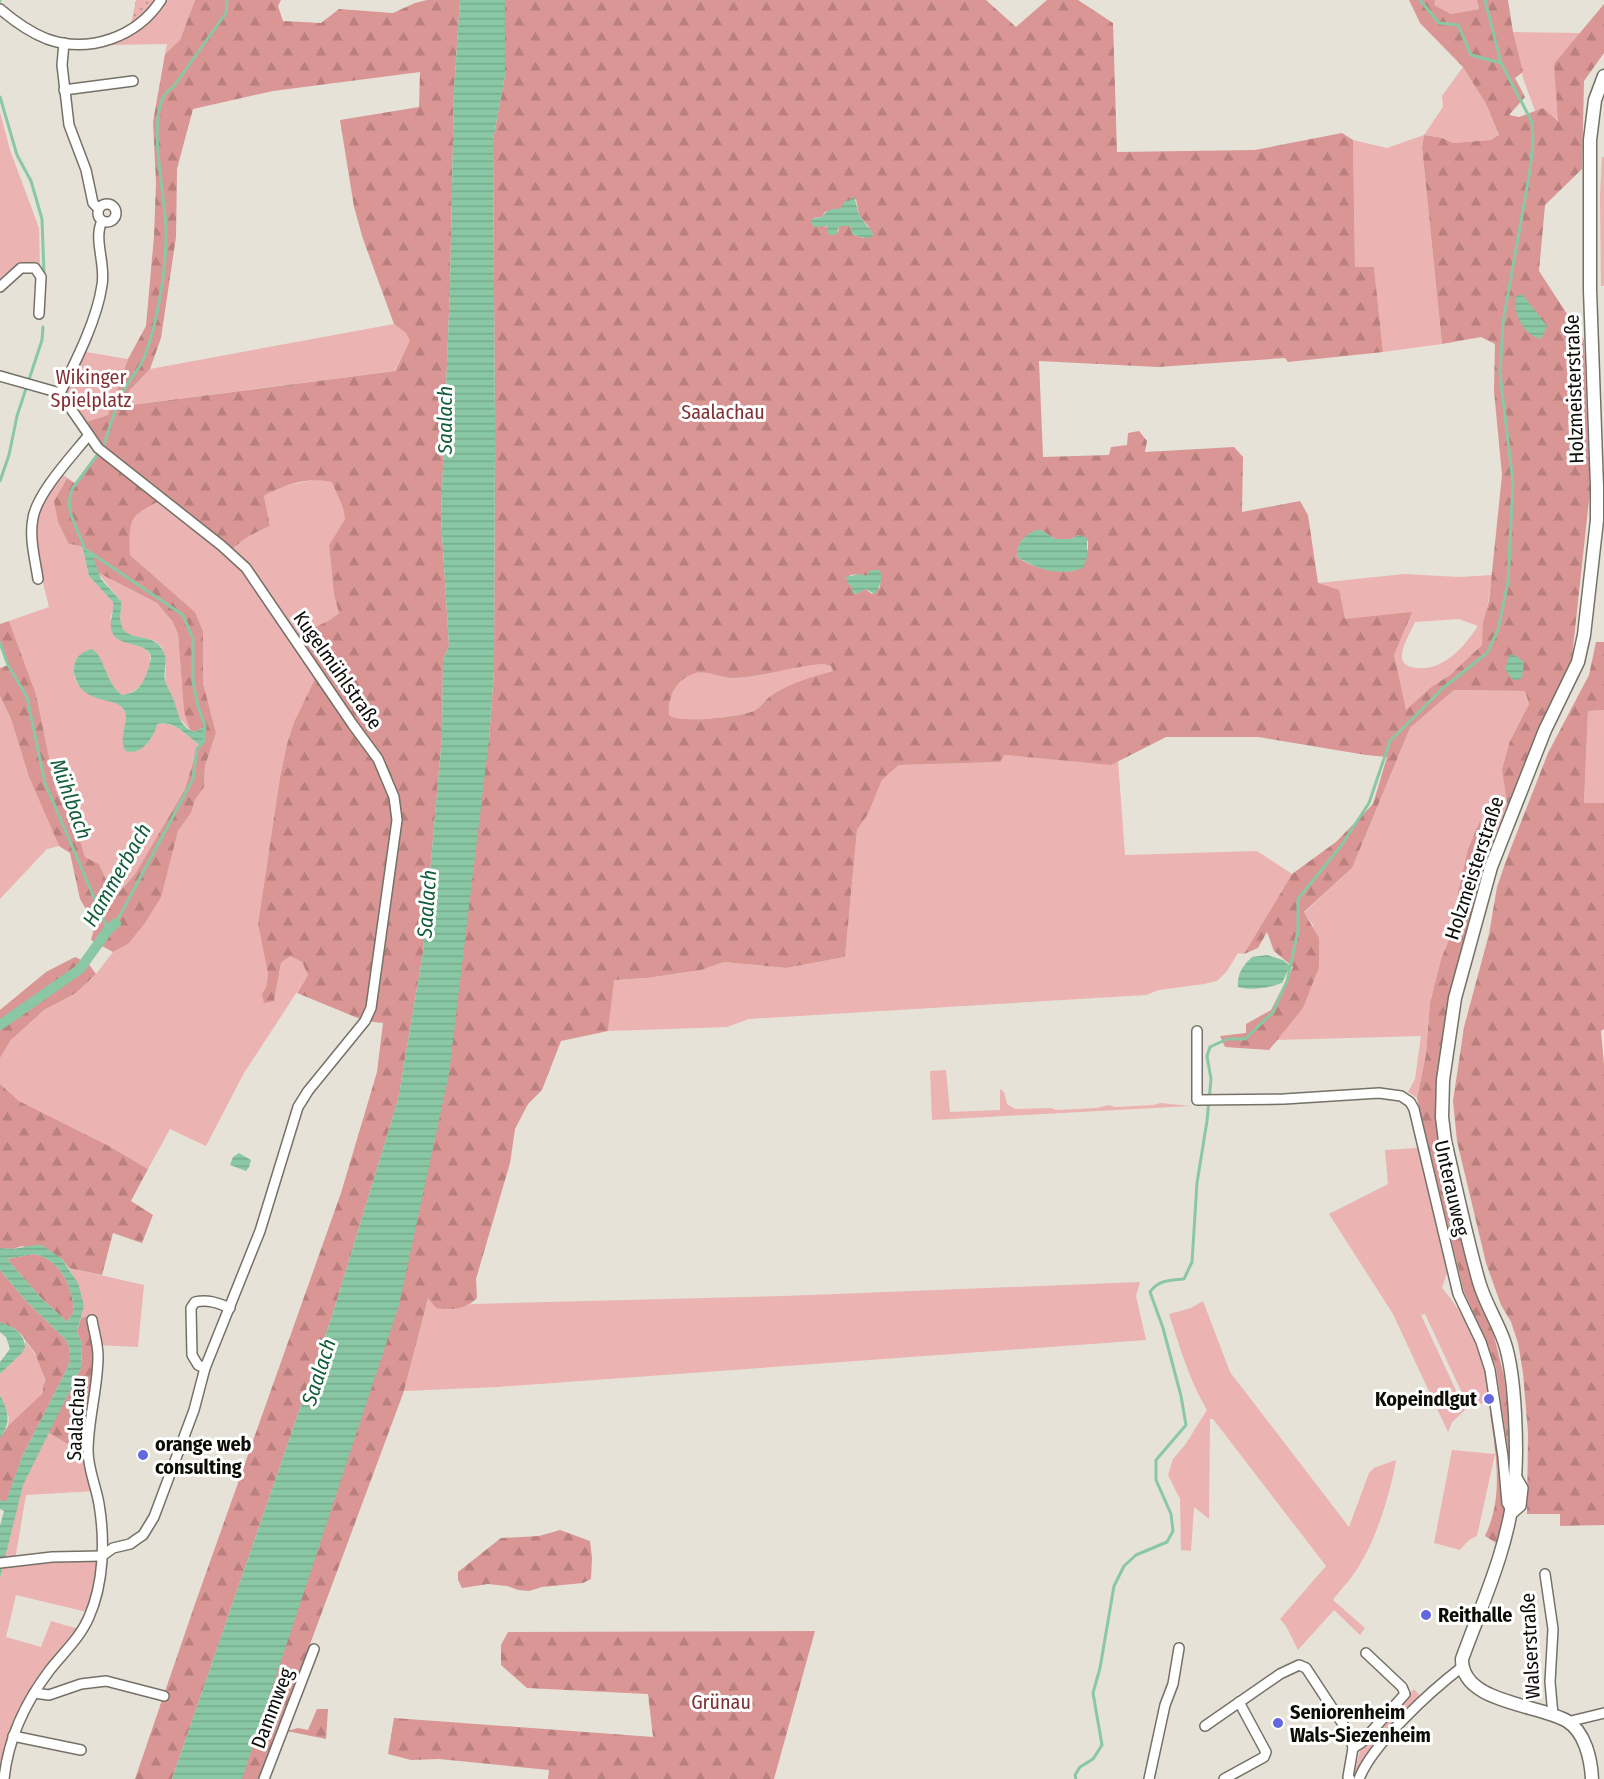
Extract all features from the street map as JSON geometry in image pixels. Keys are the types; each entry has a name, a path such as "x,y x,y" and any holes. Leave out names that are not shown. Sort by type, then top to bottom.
{"street":[{"path":"1,10 33,33 64,43 91,44 122,35 145,20 161,0"},
{"path":"64,43 62,65 69,125 86,170 93,203 99,208"},
{"name":"Holzmeisterstraße","path":"1462,1667 1462,1659 1500,1556 1511,1511 1515,1474 1515,1434 1509,1359 1504,1341 1480,1284 1445,1141 1442,1117 1443,1080 1455,998 1491,867 1545,730 1578,662 1584,635 1597,520 1590,312 1590,140 1595,100 1604,76"},
{"path":"64,90 132,81"},
{"path":"106,203 112,205 116,210 114,219 109,222 102,221 98,216 99,208 106,203"},
{"path":"0,376 60,393 89,330 102,288 103,268 99,231 102,221"},
{"path":"0,287 21,268 35,268 41,277 39,314"},
{"name":"Kugelmühlstraße","path":"60,393 93,444 222,546 246,568 346,716 378,759 394,797 397,820 371,1008 365,1021 308,1091 295,1116 260,1230 230,1308"},
{"path":"38,579 32,528 36,508 88,436"},
{"name":"Unterauweg","path":"1197,1031 1197,1100 1284,1099 1379,1093 1401,1095 1410,1102 1414,1109 1458,1294 1481,1342 1490,1370 1503,1456 1507,1503 1511,1511"},
{"path":"4,1562 52,1557 102,1556 113,1548 130,1544 143,1535 154,1517 194,1410 205,1368 230,1308 205,1301 195,1302 191,1308 192,1354 198,1365 205,1368"},
{"name":"Saalachau","path":"4,1779 13,1736 34,1693 88,1621 98,1588 102,1556 99,1505 88,1458 98,1356 92,1320"},
{"name":"Walserstraße","path":"1545,1574 1553,1629 1550,1682 1553,1715"},
{"path":"1149,1779 1173,1684 1179,1648"},
{"name":"Dammweg","path":"264,1779 314,1649"},
{"path":"1353,1748 1361,1743 1404,1694 1402,1687 1366,1653"},
{"path":"1205,1726 1280,1674 1299,1665 1306,1668 1350,1735 1353,1748 1348,1777 1350,1779"},
{"path":"1359,1779 1391,1732 1423,1700 1462,1667"},
{"name":"Walserstraße","path":"1462,1667 1472,1684 1483,1692 1553,1715 1567,1722 1582,1740 1590,1763 1592,1779"},
{"path":"34,1693 49,1695 81,1684 106,1681 164,1696"},
{"path":"1224,1779 1264,1757 1266,1752 1239,1702"},
{"path":"1567,1722 1604,1713"},
{"path":"13,1736 81,1750"}],"green space":[{"path":"136,0 161,0 152,13 131,24"},
{"path":"161,0 195,0 180,40 165,54 167,44 110,45 106,41 122,35"},
{"path":"195,0 281,0 278,6 283,21 321,23 339,9 393,13 427,0 460,0 454,90 450,287 441,517 449,646 443,660 442,736 423,953 398,1100 333,1313 172,1779 135,1779 341,1193 377,1072 383,1023 365,1021 297,993 308,975 302,962 290,956 281,963 274,1001 264,1003 262,994 266,987 268,974 258,924 280,777 294,722 314,681 315,670 293,638 330,620 339,613 334,595 329,545 345,519 332,482 314,480 297,483 264,496 270,526 249,536 229,551 162,500 143,510 133,520 130,533 130,555 195,612 203,631 203,683 216,733 205,766 204,787 195,800 191,813 178,831 161,897 145,923 128,944 113,952 91,940 95,925 80,899 70,853 59,846 29,777 11,719 0,696 0,668 8,665 0,643 0,624 9,621 36,694 56,791 79,837 85,857 99,864 114,898 135,874 185,789 197,749 204,741 204,727 195,732 190,730 184,712 178,634 172,621 157,603 97,572 91,555 86,549 69,544 58,522 54,501 67,478 76,484 104,445 93,444 80,424 108,415 128,359 146,326 156,182 153,122 165,54 180,40","holes":["420,72 419,107 340,120 354,207 363,239 394,324 406,333 410,341 395,371 123,406 130,390 150,369 161,338 176,237 177,169 193,109 273,91"]},
{"name":"Saalachau","path":"505,0 986,0 1016,27 1047,0 1078,0 1113,23 1117,152 1255,150 1342,133 1353,140 1355,267 1374,267 1383,352 1288,362 1285,358 1158,367 1039,361 1043,457 1109,455 1111,447 1127,445 1128,433 1139,431 1147,441 1145,452 1234,447 1243,457 1242,512 1300,501 1308,515 1318,583 1339,590 1345,619 1412,612 1394,655 1406,710 1430,688 1450,675 1482,645 1483,623 1489,601 1502,475 1494,391 1495,344 1481,337 1442,344 1422,147 1424,135 1442,138 1453,143 1491,140 1499,135 1486,104 1463,67 1420,23 1409,0 1435,0 1434,5 1451,14 1479,9 1477,0 1508,0 1523,72 1515,78 1525,97 1509,115 1519,117 1543,108 1558,121 1554,64 1604,4 1604,53 1584,81 1582,169 1545,205 1539,271 1584,340 1590,491 1571,666 1508,808 1502,770 1510,741 1529,704 1525,691 1454,690 1410,728 1352,868 1304,912 1319,938 1319,967 1303,1008 1269,1050 1225,1047 1220,1036 1246,1033 1246,1024 1271,1010 1293,967 1274,951 1267,932 1258,948 1244,954 1292,874 1336,842 1373,804 1387,757 1258,737 1166,737 1111,765 1004,755 1000,762 899,765 882,780 868,814 857,830 845,957 786,968 724,962 701,970 614,980 608,1031 561,1041 542,1090 528,1104 515,1129 510,1163 476,1279 477,1298 463,1307 447,1309 436,1308 428,1298 404,1391 260,1779 241,1779 489,740 494,671 493,140 505,76","holes":["856,199 859,215 869,227 864,238 853,235 850,226 839,226 838,232 822,225 814,218 822,217 825,212 840,209","1041,530 1055,539 1071,539 1078,535 1088,541 1088,549 1074,571 1037,567 1017,557 1020,543","881,573 880,587 872,594 865,589 854,594 850,575 866,576","812,665 831,666 833,671 786,687 751,712 721,718 695,719 675,718 669,715 674,690 677,685 693,674 703,673 729,678 745,677"]},
{"path":"1435,0 1477,0 1479,9 1451,14 1433,5"},
{"path":"1513,32 1581,33 1555,64 1559,121 1543,109 1535,111 1523,78"},
{"path":"1463,67 1486,104 1499,136 1491,140 1452,143 1442,138 1424,135 1443,107 1442,96"},
{"path":"0,112 10,150 39,228 40,267 26,267 0,287"},
{"path":"1424,135 1422,147 1442,344 1383,352 1374,267 1355,268 1353,140 1387,148"},
{"path":"1602,157 1604,157 1604,286 1601,286"},
{"path":"394,324 406,333 411,341 394,371 123,406 130,390 150,369"},
{"name":"Wikinger Spielplatz","path":"80,351 128,359 108,415 80,424 60,393"},
{"path":"60,472 67,478 54,501 82,545 89,576 113,602 114,607 110,619 149,653 150,660 148,674 140,686 122,695 112,684 96,653 90,649 77,660 74,671 76,682 88,692 120,704 126,719 123,747 143,747 151,739 157,724 175,727 200,745 185,789 135,874 113,898 99,864 85,857 79,837 56,791 36,694 9,621 49,607 33,542 33,517"},
{"path":"320,479 332,481 345,519 329,545 334,595 339,613 330,620 315,670 314,681 294,722 287,744 258,924 268,974 266,987 262,994 274,1001 281,963 290,956 302,962 308,975 244,1073 206,1146 170,1129 148,1169 109,1146 19,1101 0,1084 0,1058 11,1040 44,1010 76,993 96,974 113,952 128,944 171,856 178,831 191,813 195,800 204,787 205,766 216,733 203,683 203,631 195,612 130,555 131,526 137,515 162,500 229,551 249,536 270,526 264,496 281,486"},
{"path":"97,572 157,603 172,621 178,634 184,712 190,730 177,715 174,700 165,682 166,666 162,647 155,641 129,635 123,630 120,623 121,601"},
{"path":"1404,574 1459,577 1492,575 1482,645 1450,675 1430,688 1406,710 1318,583","holes":["1459,619 1478,626 1466,643 1442,663 1422,668 1411,667 1403,661 1403,649 1415,622"]},
{"path":"1596,642 1604,642 1604,710 1588,711 1584,803 1604,803 1604,1029 1601,1031 1604,1065 1604,1525 1560,1526 1560,1514 1527,1514 1528,1433 1518,1343 1486,1263 1457,1141 1453,1101 1464,1027 1489,934 1497,887 1548,753 1589,675"},
{"path":"823,664 831,666 833,671 786,687 751,712 721,718 695,719 675,718 669,715 674,690 677,685 693,674 703,673 729,678 745,677"},
{"path":"1454,690 1525,691 1529,704 1510,741 1508,808 1486,860 1480,822 1468,849 1452,932 1441,959 1430,1003 1426,1054 1417,1098 1408,1092 1415,1079 1421,1036 1276,1040 1303,1008 1313,925 1304,913 1352,868 1410,728"},
{"path":"0,696 11,719 29,777 59,846 47,849 0,899"},
{"path":"1604,710 1604,803 1584,804 1588,711"},
{"path":"1003,755 1111,764 1118,761 1125,855 1257,851 1292,874 1244,954 1238,953 1227,971 1217,981 1159,990 1146,995 749,1019 727,1027 608,1031 613,980 647,978 701,970 724,962 786,968 845,957 857,830 868,814 882,780 899,765 999,762"},
{"path":"1480,821 1486,860 1449,997 1437,1079 1436,1117 1438,1142 1473,1283 1492,1328 1504,1376 1508,1409 1509,1456 1496,1368 1464,1292 1417,1098 1426,1054 1430,1003 1441,959 1452,932 1468,849"},
{"path":"75,957 88,963 96,974 76,993 44,1010 11,1040 0,1058 0,1010 46,972"},
{"path":"946,1070 950,1112 1000,1110 1000,1089 1004,1092 1007,1104 1015,1109 1051,1108 1056,1110 1161,1103 1190,1106 932,1120 930,1071"},
{"path":"0,1084 19,1101 109,1146 148,1169 131,1201 153,1215 142,1243 113,1233 102,1275 69,1268 62,1259 22,1246 13,1249 0,1248"},
{"path":"1418,1148 1447,1273 1442,1288 1452,1300 1475,1340 1492,1399 1469,1408 1425,1314 1421,1315 1465,1410 1452,1422 1448,1432 1393,1314 1329,1214 1388,1184 1385,1150"},
{"path":"33,1254 51,1261 67,1283 74,1311 67,1322 41,1298 7,1259"},
{"path":"69,1268 144,1285 138,1347 97,1345 89,1316 81,1318 80,1292"},
{"path":"0,1270 26,1301 66,1340 70,1353 68,1367 22,1457 6,1503 0,1500 0,1438 8,1426 42,1394 45,1379 35,1353 21,1334 0,1322"},
{"path":"1140,1282 1136,1296 1146,1340 497,1387 404,1391 428,1297 447,1310 472,1304 785,1296"},
{"path":"1203,1301 1230,1372 1349,1527 1369,1473 1374,1468 1396,1460 1387,1500 1371,1543 1356,1570 1333,1600 1365,1628 1360,1635 1334,1610 1298,1650 1280,1619 1326,1566 1213,1419 1210,1419 1209,1519 1194,1507 1191,1551 1181,1550 1180,1499 1168,1475 1173,1459 1185,1445 1207,1410 1190,1375 1169,1314 1191,1308"},
{"path":"89,1316 93,1327 95,1363 88,1457 48,1432 81,1368 82,1343 77,1332 81,1318"},
{"path":"25,1341 41,1365 44,1386 36,1401 8,1426 9,1417 0,1395 0,1374 20,1355"},
{"path":"1494,1412 1504,1503 1504,1517 1498,1544 1485,1536 1495,1506 1497,1491 1490,1413"},
{"path":"48,1432 88,1457 96,1491 26,1495 15,1560 102,1556 91,1613 16,1595 6,1637 41,1647 51,1621 82,1630 40,1683 0,1779 0,1578 22,1485"},
{"path":"1452,1450 1495,1454 1477,1536 1469,1540 1460,1550 1434,1543"},
{"path":"560,1530 590,1541 591,1579 583,1583 542,1587 529,1591 488,1584 462,1588 458,1580 458,1572 501,1538 539,1536"},
{"name":"Grünau","path":"815,1631 774,1779 548,1779 549,1770 439,1759 411,1760 388,1754 394,1718 653,1737 648,1694 527,1688 501,1665 501,1645 508,1632"},
{"path":"1414,1689 1421,1697 1368,1754 1353,1779 1361,1747"},
{"path":"317,1709 328,1709 326,1739 287,1731 298,1728 308,1730"}],"water":[{"name":"Saalach","path":"460,0 505,0 505,76 493,140 494,671 489,740 449,1074 399,1305 242,1779 172,1779 333,1313 398,1100 423,953 442,736 443,660 449,646 441,517 450,287 454,90"},
{"path":"854,196 859,215 874,235 866,238 853,235 850,226 839,226 836,235 829,235 827,226 814,227 812,219 822,217 830,210 840,209 845,201 849,201"},
{"path":"1522,294 1547,326 1541,339 1529,333 1517,316 1516,296"},
{"path":"1037,530 1055,539 1071,539 1078,535 1087,538 1087,557 1083,568 1057,572 1032,565 1017,557 1022,540"},
{"path":"82,545 92,553 101,579 121,601 120,621 124,630 128,634 148,639 160,646 166,663 165,681 182,723 195,732 205,726 204,741 200,745 175,727 163,723 157,724 146,745 137,751 126,751 123,741 126,720 124,710 120,705 91,696 78,684 74,673 75,662 80,654 91,649 99,656 116,690 122,695 133,692 140,686 151,659 150,654 142,647 121,641 113,634 111,626 113,602 89,576"},
{"path":"871,570 880,570 881,573 875,594 865,589 853,594 852,586 848,584 846,577 859,574 866,576"},
{"path":"1513,654 1524,662 1522,678 1517,680 1512,679 1505,669 1509,656"},
{"path":"1267,955 1283,960 1290,966 1282,983 1249,989 1238,987 1240,974 1249,960 1252,957"},
{"path":"239,1153 251,1160 246,1171 230,1165 233,1157"},
{"path":"42,1245 62,1259 78,1283 84,1306 77,1332 82,1343 81,1368 23,1485 0,1578 0,1526 4,1511 0,1509 0,1500 6,1502 22,1457 68,1367 70,1356 66,1340 26,1301 0,1270 0,1248 13,1249","holes":["33,1254 57,1267 71,1292 74,1311 67,1322 41,1298 7,1259"]},
{"path":"0,1322 20,1334 25,1347 22,1353 0,1374 0,1362 10,1349 6,1337 0,1332"},
{"path":"0,1395 8,1416 6,1427 0,1438"}],"waterway":[{"path":"104,445 120,397 144,358 161,294 166,228 157,141 159,108 165,95 174,86 226,13 227,0"},
{"path":"1420,0 1439,23 1458,25 1471,55 1501,63"},
{"path":"1076,1779 1075,1775 1080,1767 1093,1759 1102,1745 1093,1693 1100,1668 1114,1586 1124,1566 1136,1555 1167,1542 1173,1531 1171,1514 1156,1480 1156,1460 1186,1425 1181,1396 1163,1328 1150,1292 1161,1283 1184,1279 1192,1262 1197,1183 1211,1079 1207,1056 1210,1047 1227,1039 1245,1039 1273,1012 1287,981 1298,931 1298,899 1341,846 1369,803 1390,741 1443,688 1487,653 1498,630 1508,582 1513,483 1500,374 1503,323 1533,142 1532,122 1501,63 1485,0"},
{"path":"0,97 17,155 31,181 42,219 44,274"},
{"name":"Mühlbach","path":"0,481 9,455 17,416 42,340 43,327"},
{"name":"Hammerbach","path":"98,454 72,489 69,502 71,515 85,549 183,615 193,639 193,681 205,726 204,741 197,749 193,779 116,923"},
{"name":"Mühlbach","path":"0,643 8,665 27,697 45,783 108,930"},
{"name":"Hammerbach","path":"0,1025 80,969 108,930 116,923"}],"place":[{"name":"Kopeindlgut","path":"1489,1399"},
{"name":"orange web consulting","path":"143,1455"},
{"name":"Reithalle","path":"1426,1615"},
{"name":"Seniorenheim Wals-Siezenheim","path":"1278,1723"}]}
